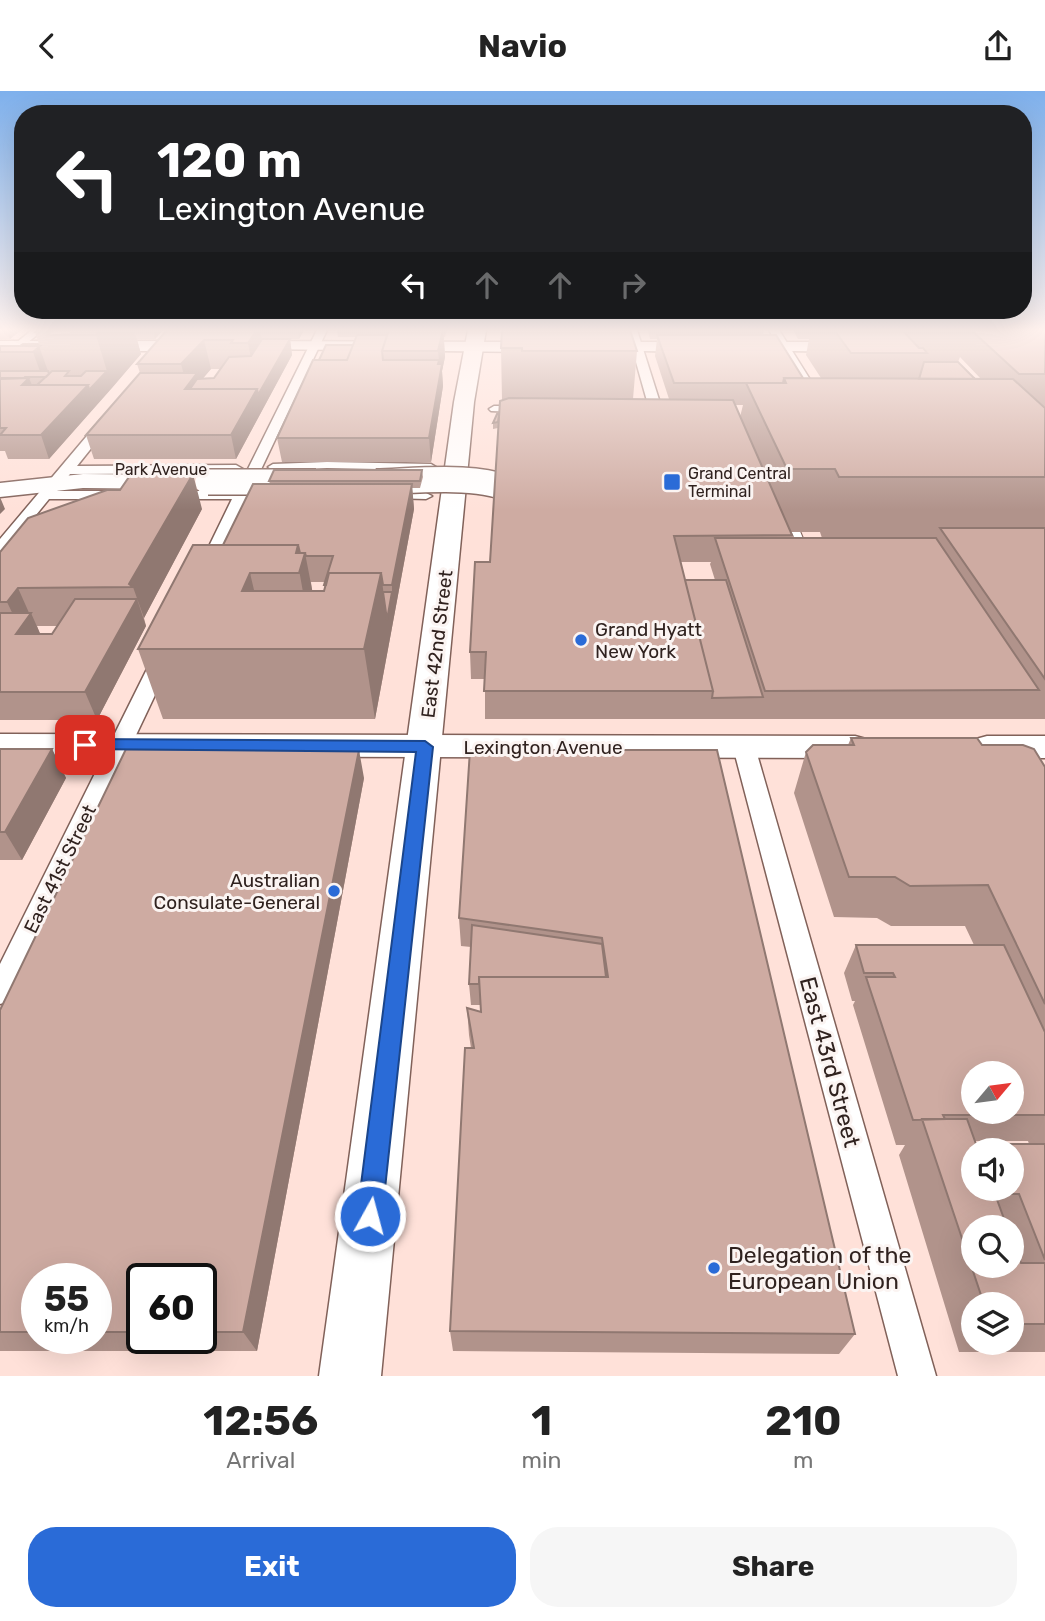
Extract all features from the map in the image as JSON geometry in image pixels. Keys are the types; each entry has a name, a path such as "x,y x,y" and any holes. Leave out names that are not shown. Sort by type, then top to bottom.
{"main road":[{"name":"East 42nd Street","path":"351,1376 466,390"},
{"path":"644,426 677,418"},
{"name":"Park Avenue","path":"0,471 59,479 480,482 506,485 516,491 517,533 522,541"},
{"name":"Park Avenue","path":"480,482 506,478 515,471"},
{"path":"0,483 59,479"},
{"path":"0,492 59,479"},
{"name":"Lexington Avenue","path":"0,745 888,747"},
{"path":"955,747 1041,754"}],"street":[{"path":"197,588 293,390"},
{"path":"650,390 655,408 677,418"},
{"path":"811,390 821,406"},
{"path":"494,409 528,409"},
{"path":"0,549 114,414"},
{"path":"273,467 327,464 432,467"},
{"name":"Park Avenue","path":"59,479 255,470"},
{"name":"Park Avenue","path":"59,479 243,495"},
{"path":"384,496 426,496"},
{"name":"East 41st Street","path":"0,992 170,643"},
{"name":"East 43rd Street","path":"744,747 917,1376"}],"building":[{"path":"0,390 83,390 41,435 0,435 6,428 0,428"},
{"path":"125,390 256,390 231,435 86,435"},
{"path":"299,390 437,390 429,438 277,438"},
{"path":"749,390 1025,390 1045,408 1045,477 839,477 835,469 787,469"},
{"path":"509,398 733,400 792,535 674,536 713,691 484,691 486,652 470,652 475,562 490,562 500,401"},
{"path":"274,470 422,470 420,481 269,481"},
{"path":"131,474 193,474 129,584 133,587 18,588 7,602 0,602 0,552 28,518 107,490 120,490"},
{"path":"253,484 412,484 392,585 383,585 381,573 329,573 324,585 333,556 306,556 305,553 300,553 298,545 223,545"},
{"path":"940,528 1045,528 1045,679"},
{"path":"715,538 936,538 1039,690 765,691"},
{"path":"193,545 298,545 296,553 305,553 299,573 250,573 242,591 324,591 329,573 381,573 364,649 138,649"},
{"path":"685,580 726,580 763,697 712,698 713,691"},
{"path":"383,592 392,592 387,620"},
{"path":"75,599 137,599 85,692 0,692 0,613 31,613 16,634 52,634"},
{"path":"851,738 977,738 982,745 1023,745 1034,749 1045,767 1045,1004 988,885 910,886 895,877 849,877 806,752 813,745 854,745"},
{"path":"0,749 52,749 5,832 0,832"},
{"path":"126,749 359,750 243,1332 217,1332 217,1263 126,1263 126,1332 112,1332 112,1263 21,1263 21,1332 0,1332 0,1010"},
{"path":"470,750 717,750 855,1334 450,1331 465,1048 474,1048 467,1008 481,1012 479,977 608,977 602,938 459,918"},
{"path":"472,925 602,944 606,977 479,977 479,984 469,984"},
{"path":"856,945 1004,945 1045,1032 1045,1115 1024,1115 1024,1061 961,1061 961,1115 943,1115 945,1119 913,1120 866,977 895,977 893,973 864,973"},
{"path":"922,1119 961,1119 961,1124 969,1124 974,1138 961,1138 961,1201 998,1201 1003,1215 961,1215 961,1235"},
{"path":"1024,1144 1045,1144 1045,1260 1022,1201 1024,1201"},
{"path":"1024,1263 1045,1263 1045,1324 1024,1324 1024,1292 980,1292 975,1278 1024,1278"}],"place":[{"name":"Grand Central Terminal","path":"672,482"},
{"name":"Grand Hyatt New York","path":"581,640"},
{"name":"Australian Consulate-General","path":"334,891"},
{"name":"Delegation of the European Union","path":"714,1268"}],"route":[{"path":"85,745 425,747 370,1216"}]}
